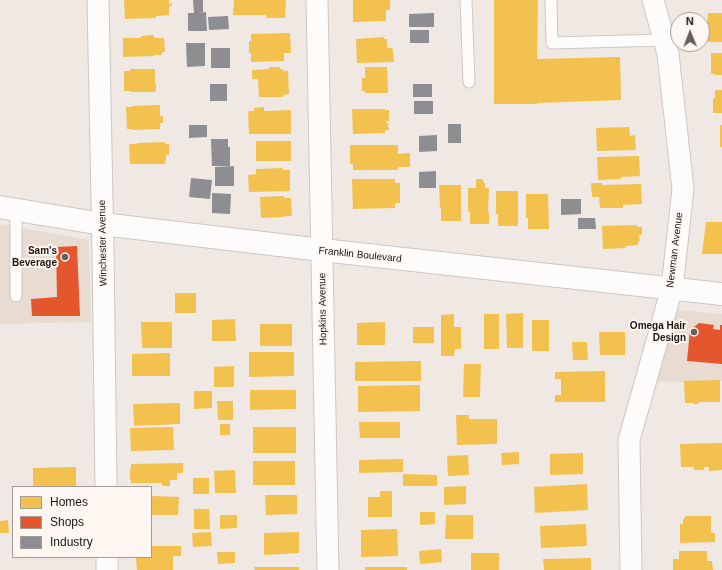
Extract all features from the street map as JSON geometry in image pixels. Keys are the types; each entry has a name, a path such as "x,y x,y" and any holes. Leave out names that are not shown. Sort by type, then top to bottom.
{"street":[{"name":"Winchester Avenue","path":"98,0 106,486"},
{"name":"Hopkins Avenue","path":"317,0 328,570"},
{"name":"Newman Avenue","path":"631,570 629,440 672,288 683,188 668,54 653,0"},
{"name":"Franklin Boulevard","path":"8,208 102,224 722,294"},
{"path":"107,558 107,570"}],"lane":[{"path":"466,0 469,82"},
{"path":"551,0 552,43 664,40"},
{"path":"8,208 16,296"}],"shaded area":[{"path":"0,224 89,240 91,322 0,324"},
{"path":"677,310 722,314 722,381 655,382"}],"building: Homes":[{"path":"124,0 169,0 169,4 171,3 172,6 169,6 169,15 156,16 156,18 125,19"},
{"path":"234,0 286,0 285,18 266,18 266,15 233,15"},
{"path":"353,0 390,0 390,10 386,10 386,21 353,22"},
{"path":"494,0 538,0 537,59 620,57 621,100 537,104 494,104"},
{"path":"710,13 722,13 722,42 710,42"},
{"path":"290,33 291,53 284,53 284,61 251,62 249,41 251,41 251,34"},
{"path":"154,35 154,38 164,38 165,52 162,52 162,55 123,57 123,38 141,38 141,36"},
{"path":"384,37 384,39 387,39 387,48 392,48 393,50 394,62 357,63 356,39"},
{"path":"711,53 722,53 722,75 711,73"},
{"path":"269,67 280,67 283,71 288,71 289,94 283,95 283,97 259,97 258,79 252,79 252,70 269,69"},
{"path":"365,67 387,67 388,93 365,93 365,91 362,91 362,78 365,78"},
{"path":"130,69 155,69 156,91 124,91 124,71 130,71"},
{"path":"715,90 722,90 722,113 713,113 713,98 715,98"},
{"path":"160,105 160,116 163,116 163,123 160,123 160,129 127,129 126,107"},
{"path":"264,107 264,111 291,110 291,134 249,134 248,111 254,111 254,108"},
{"path":"352,109 389,110 389,121 386,121 386,123 388,123 389,130 385,130 385,133 353,134"},
{"path":"720,125 722,125 722,147 720,147"},
{"path":"629,127 630,136 635,135 636,150 597,151 596,128"},
{"path":"256,141 291,141 291,161 256,161"},
{"path":"165,142 165,144 169,144 169,155 166,155 165,164 130,164 129,144"},
{"path":"350,145 398,145 398,154 410,153 410,167 398,167 398,170 353,170 353,164 350,164"},
{"path":"639,156 640,176 598,180 597,157"},
{"path":"283,168 283,170 290,170 290,191 249,192 248,175 256,174 256,169"},
{"path":"352,179 395,179 395,183 400,183 400,203 395,203 395,208 353,209"},
{"path":"476,179 482,179 485,184 485,188 489,188 489,224 470,224 470,212 468,212 468,188 476,188"},
{"path":"591,183 602,183 602,185 641,184 642,204 623,205 623,208 600,208 599,197 592,197"},
{"path":"439,185 461,185 461,221 441,221"},
{"path":"496,191 518,191 518,226 498,226 498,214 496,214"},
{"path":"526,194 548,194 549,229 528,229 528,218 526,218"},
{"path":"284,196 284,198 291,198 292,216 261,218 260,197"},
{"path":"706,222 722,222 722,254 702,254"},
{"path":"637,225 637,227 642,227 642,235 638,235 640,241 638,242 638,245 626,246 626,248 603,249 602,226"},
{"path":"175,293 196,293 196,313 175,313"},
{"path":"523,313 523,348 507,348 506,314"},
{"path":"454,314 454,327 461,327 461,349 455,349 454,356 441,356 441,315"},
{"path":"484,314 499,314 499,349 484,349"},
{"path":"235,319 236,341 212,341 212,320"},
{"path":"532,320 549,320 549,351 532,351"},
{"path":"141,322 172,322 172,348 142,348"},
{"path":"385,322 385,345 357,345 357,323"},
{"path":"260,324 292,324 292,346 260,346"},
{"path":"413,327 434,327 434,343 413,343"},
{"path":"599,332 625,332 625,355 600,355"},
{"path":"572,342 587,342 588,360 573,360"},
{"path":"249,352 294,352 294,376 249,377"},
{"path":"170,353 170,376 132,376 132,354"},
{"path":"421,361 421,381 355,381 355,362"},
{"path":"464,364 481,364 480,397 463,397"},
{"path":"234,366 234,387 214,387 214,367"},
{"path":"605,371 605,402 555,402 555,395 561,395 561,379 555,379 555,372"},
{"path":"720,380 720,402 699,402 698,404 685,403 684,381"},
{"path":"420,385 420,411 358,412 358,386"},
{"path":"250,390 296,390 296,409 250,410"},
{"path":"194,391 212,391 212,408 194,409"},
{"path":"217,401 233,401 233,420 218,420"},
{"path":"180,403 180,424 134,426 133,404"},
{"path":"456,415 469,415 469,419 497,419 497,444 457,445"},
{"path":"359,422 400,422 400,438 360,438"},
{"path":"220,424 230,424 230,435 220,435"},
{"path":"173,427 174,450 131,451 130,428"},
{"path":"253,427 296,427 296,453 253,453"},
{"path":"722,443 722,470 709,471 709,467 704,467 704,470 694,470 694,467 681,467 680,444"},
{"path":"519,452 519,464 502,465 501,453"},
{"path":"583,453 583,474 550,475 550,454"},
{"path":"468,455 469,475 448,476 447,456"},
{"path":"403,459 403,472 359,473 359,460"},
{"path":"253,461 295,461 295,485 253,485"},
{"path":"183,463 183,473 177,473 177,480 170,480 170,486 162,486 162,483 131,483 131,464"},
{"path":"76,467 76,486 33,486 33,468"},
{"path":"235,470 236,493 215,493 214,471"},
{"path":"403,474 437,475 437,486 403,486"},
{"path":"193,478 209,478 209,494 193,494"},
{"path":"587,484 588,510 535,513 534,487"},
{"path":"466,486 466,504 444,505 444,487"},
{"path":"380,491 392,491 392,517 368,517 368,497 380,497"},
{"path":"265,495 297,495 297,514 266,515"},
{"path":"152,496 179,497 178,515 152,515"},
{"path":"194,509 209,509 210,529 194,529"},
{"path":"420,512 435,512 435,524 420,525"},
{"path":"220,515 237,515 237,528 220,529"},
{"path":"446,515 473,515 473,539 445,539"},
{"path":"686,516 711,516 711,533 715,533 715,542 680,543 680,524 683,524 683,520"},
{"path":"8,520 9,533 0,533 0,521"},
{"path":"586,524 587,546 541,548 540,526"},
{"path":"397,529 398,556 361,557 361,530"},
{"path":"211,532 212,546 193,547 192,533"},
{"path":"299,532 299,553 264,555 264,533"},
{"path":"152,546 181,546 181,556 173,556 173,570 137,570 136,558 152,558"},
{"path":"441,549 442,562 420,564 419,551"},
{"path":"679,551 707,551 707,561 712,561 713,570 673,570 673,559 679,559"},
{"path":"217,552 235,552 235,563 218,564"},
{"path":"471,553 499,553 499,570 471,570"},
{"path":"591,558 591,570 544,570 543,559"},
{"path":"254,567 299,567 299,570 255,570"},
{"path":"365,567 407,567 407,570 365,570"}],"building: Shops":[{"path":"77,246 80,316 32,316 31,299 57,297 56,247"},
{"path":"699,323 714,325 713,329 720,330 720,325 722,325 722,364 687,361 690,330"}],"building: Industry":[{"path":"193,0 203,0 203,12 197,13 206,12 207,31 188,31 188,13 194,13"},
{"path":"434,13 434,27 409,27 409,14"},
{"path":"228,16 229,29 209,30 208,17"},
{"path":"410,30 429,30 429,43 410,43"},
{"path":"186,43 205,43 205,66 187,67"},
{"path":"211,48 230,48 230,68 211,68"},
{"path":"210,84 227,84 227,101 210,101"},
{"path":"413,84 432,84 432,97 413,97"},
{"path":"414,101 433,101 433,114 414,114"},
{"path":"448,124 461,124 461,143 448,143"},
{"path":"189,125 207,125 207,137 189,138"},
{"path":"437,135 437,151 419,152 419,136"},
{"path":"211,139 228,139 228,147 230,147 230,166 212,166"},
{"path":"234,166 234,186 215,186 215,167"},
{"path":"436,171 436,188 419,188 419,172"},
{"path":"191,178 212,180 210,199 189,197"},
{"path":"212,193 231,194 230,214 212,213"},
{"path":"561,199 581,199 581,214 561,215"},
{"path":"578,218 595,218 596,229 578,229"}],"place":[{"name":"Sam's Beverage","path":"65,257"},
{"name":"Omega Hair Design","path":"694,332"}]}
